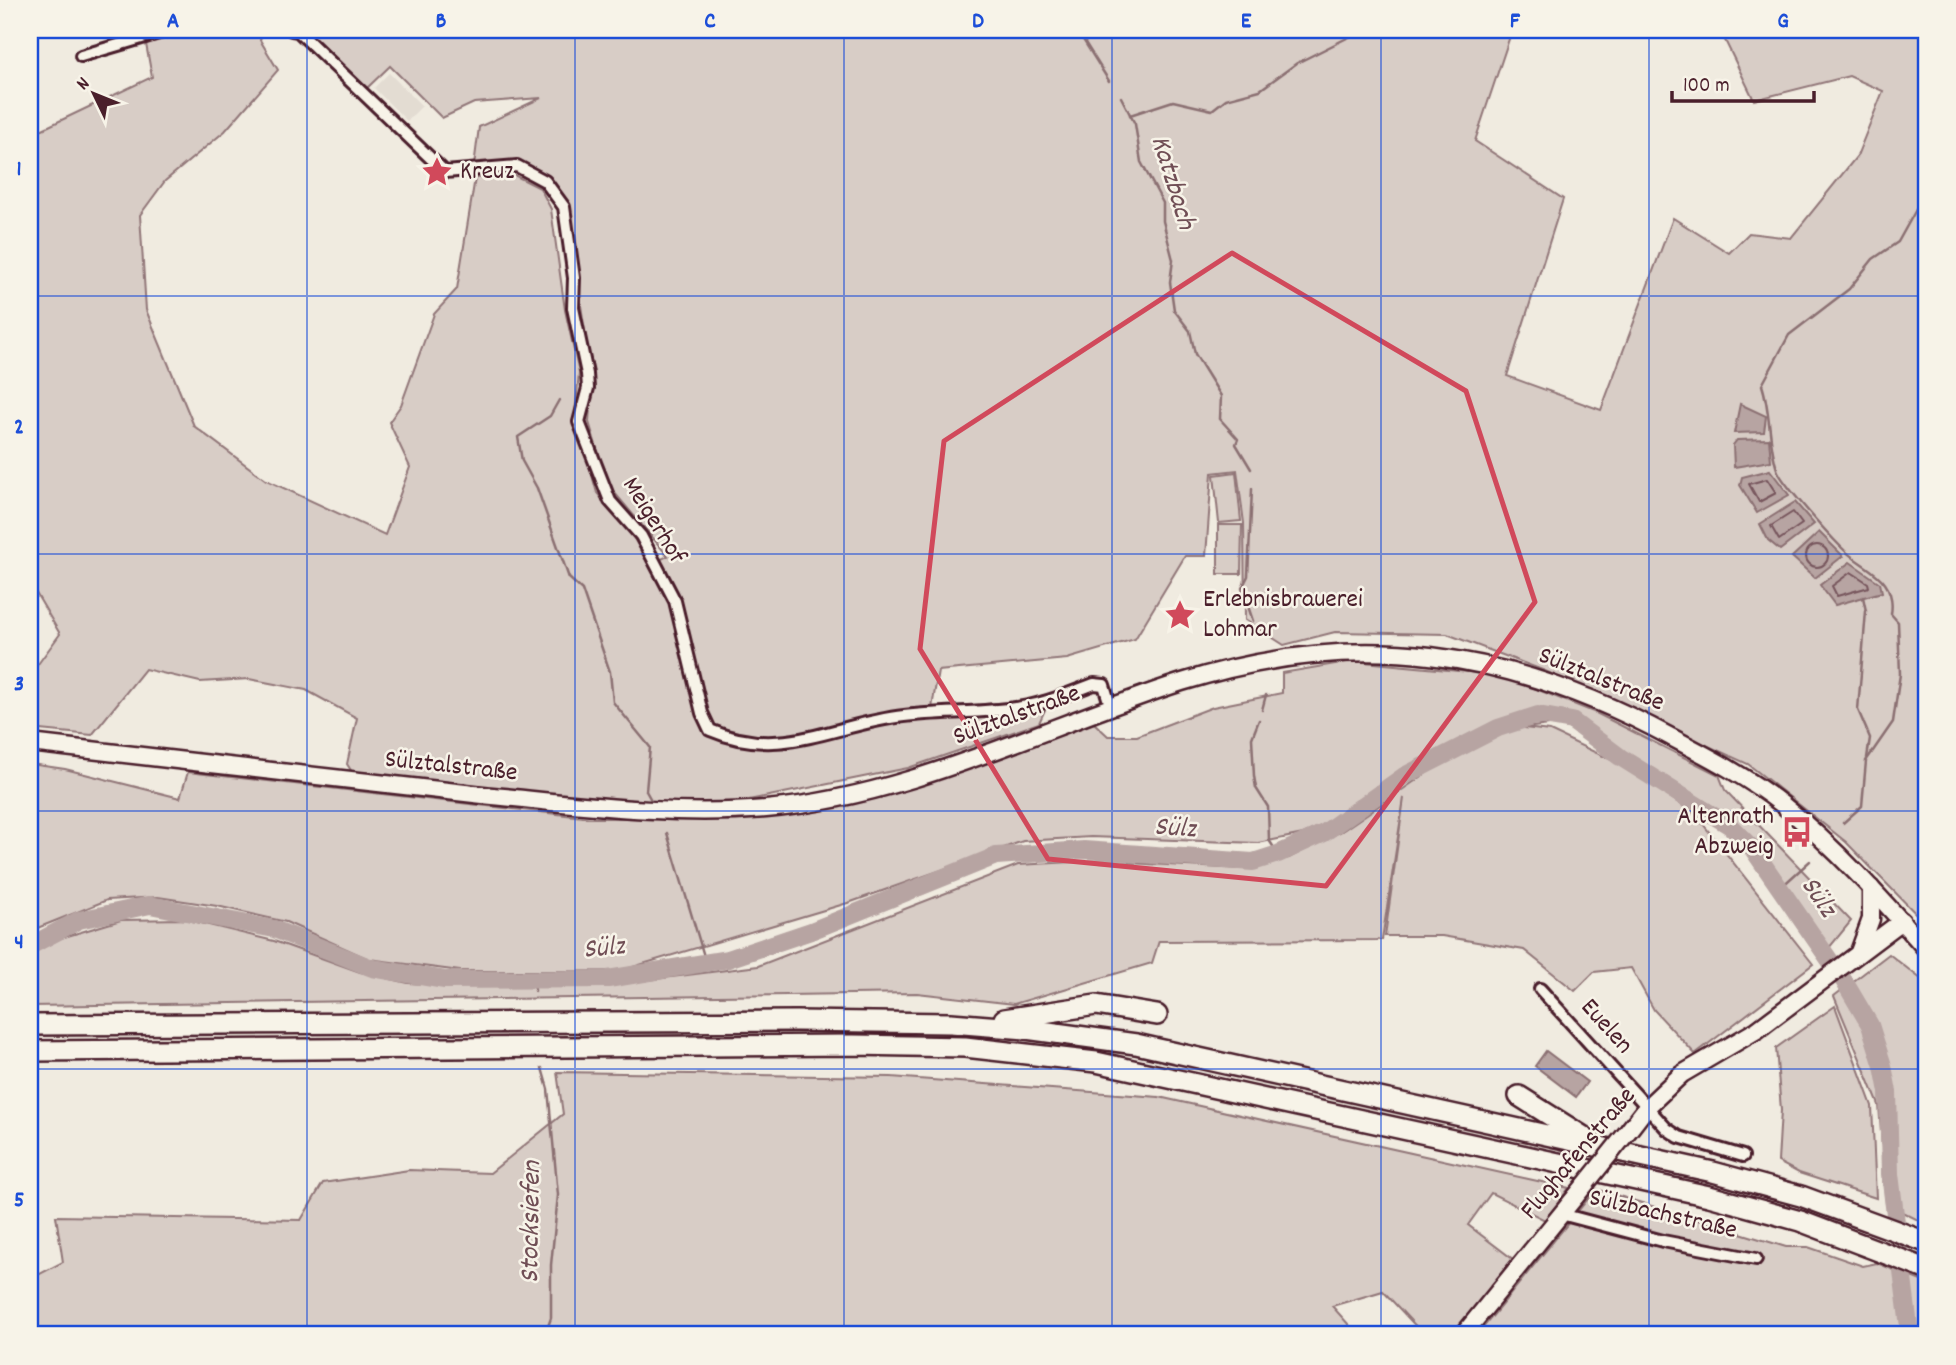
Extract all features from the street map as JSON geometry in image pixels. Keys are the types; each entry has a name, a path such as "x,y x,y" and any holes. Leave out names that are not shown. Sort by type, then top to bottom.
{"highway":[{"path":"951,1023 1017,1018 1096,1005 1157,1015"},
{"path":"30,1025 770,1021 951,1023 1026,1029 1136,1044 1713,1172 1854,1214 1926,1242"},
{"path":"30,1051 853,1045 965,1046 1036,1053 1141,1070 1709,1196 1852,1239 1926,1269"},
{"path":"1519,1096 1597,1146"}],"main road":[{"name":"Sülztalstraße","path":"30,743 633,812 737,811 802,805 890,785 1003,749 1210,674 1308,654 1391,651 1482,664 1533,677 1598,701 1712,759 1783,806 1823,839 1926,949"},
{"path":"1853,959 1871,919 1871,888"},
{"path":"1853,959 1902,921"},
{"name":"Flughafenstraße","path":"1463,1335 1646,1108 1692,1067 1757,1030 1853,959"}],"street":[{"path":"81,56 169,30"},
{"name":"Meigerhof","path":"295,31 445,172 517,166 545,181 564,207 571,245 573,308 587,374 587,388 579,422 610,501 641,536 675,601 702,713 710,730 736,741 771,743 823,735 885,718 1027,706 1094,684 1104,685 1111,708"},
{"name":"Euelen","path":"1540,989 1646,1108 1679,1137 1743,1156"},
{"name":"Sülzbachstraße","path":"1561,1214 1663,1241 1756,1259"}],"highlighted area":[{"path":"1232,253 1466,391 1535,602 1326,886 1048,859 920,649 944,441"}],"shaded area":[{"path":"177,30 225,32 236,38 254,30 263,30 260,40 278,70 225,131 165,181 140,215 146,310 194,426 266,480 385,535 410,467 389,422 401,405 434,314 457,289 475,178 514,175 540,188 551,209 565,310 579,373 575,415 597,493 631,533 649,565 668,556 608,485 589,422 592,378 566,206 550,178 516,161 474,166 479,127 541,98 474,103 442,118 390,66 366,89 308,30 1512,30 1475,141 1563,199 1507,376 1601,410 1673,218 1729,253 1749,233 1791,238 1857,156 1883,91 1849,76 1754,100 1720,30 1926,30 1926,924 1846,842 1748,764 1545,671 1447,634 1335,632 1284,645 1245,620 1244,523 1237,470 1212,473 1206,556 1185,556 1135,639 1067,659 938,671 932,708 1050,699 1039,723 908,768 734,803 594,801 354,775 347,764 357,718 306,690 249,679 200,682 145,669 92,735 30,729 30,675 60,634 30,583 30,135 152,77 146,44"},
{"path":"389,73 422,106 407,121 374,88"},
{"path":"1236,472 1241,521 1219,523 1214,475"},
{"path":"1218,525 1242,525 1241,574 1218,574"},
{"path":"1353,661 1501,675 1596,713 1719,775 1725,790 1851,921 1829,948 1714,807 1623,751 1558,724 1524,728 1550,731 1620,764 1695,814 1813,964 1695,1054 1654,1010 1631,968 1594,972 1575,991 1524,950 1442,936 1385,936 1404,798 1382,940 1159,941 1152,963 1014,1004 917,993 30,1006 30,954 61,938 121,920 184,919 274,941 360,972 408,983 479,987 609,985 758,966 1018,865 1091,861 1242,869 1289,858 1342,831 1434,768 1421,765 1339,818 1303,834 1258,843 1091,837 1023,841 851,902 619,971 460,971 369,959 286,922 217,906 158,897 107,900 30,931 30,764 65,769 180,798 188,772 592,818 742,818 902,789 964,771 1094,723 1108,736 1137,736 1213,707 1282,693 1282,673"},
{"path":"1889,954 1926,983 1926,1224 1886,1204 1879,1105 1834,996"},
{"path":"1835,1006 1872,1106 1876,1198 1799,1173 1778,1162 1781,1110 1776,1048"},
{"path":"557,1072 891,1077 1159,1097 1569,1188 1545,1220 1491,1193 1468,1225 1514,1260 1452,1335 1424,1335 1383,1291 1332,1306 1358,1335 30,1335 30,1279 63,1262 56,1216 301,1220 323,1183 409,1170 490,1173 563,1114"},
{"path":"1596,1189 1786,1247 1808,1247 1863,1266 1877,1263 1926,1283 1926,1335 1477,1335"}],"water":[{"path":"1740,404 1766,416 1764,432 1734,433"},
{"path":"1769,439 1771,461 1734,467 1733,445 1737,440"},
{"path":"1770,470 1789,495 1757,513 1740,485 1742,477"},
{"path":"1795,502 1814,524 1780,550 1768,540 1760,524"},
{"path":"1819,532 1843,556 1815,578 1792,557"},
{"path":"1850,562 1880,583 1882,592 1835,605 1820,585"},
{"path":"1546,1051 1587,1082 1576,1097 1535,1066"}],"waterway":[{"name":"Katzbach","path":"1080,30 1079,33 1109,81"},
{"path":"1130,115 1173,101 1212,110 1226,99 1260,90 1297,63 1363,30"},
{"name":"Katzbach","path":"1121,97 1135,124 1141,162 1163,203 1163,221 1173,260 1170,282 1174,310 1190,331 1195,354 1221,396 1220,419 1238,439 1236,444 1251,469"},
{"path":"1843,823 1862,806 1866,761 1893,722 1900,674 1898,622 1891,614 1892,601 1884,582 1841,547 1780,475 1774,459 1762,385 1789,335 1849,289 1873,259 1898,242 1918,206 1920,176 1926,170"},
{"path":"559,400 550,416 518,437 522,461 537,488 569,578 582,590 610,672 613,702 650,747 646,791 651,800"},
{"name":"Katzbach","path":"1252,489 1248,576 1242,588 1253,621"},
{"path":"1863,597 1866,611 1858,710 1870,738 1867,758"},
{"name":"Katzbach","path":"1262,710 1266,695"},
{"name":"Sülz","path":"30,946 79,920 150,905 274,929 372,968 445,980 608,979 728,959 811,931 996,856 1084,850 1253,862 1324,833 1404,776 1498,728 1538,715 1572,721 1620,757 1730,826 1752,848 1844,981 1870,1025 1888,1092 1890,1174 1910,1335"},
{"name":"Katzbach","path":"1259,720 1252,738 1254,776 1256,788 1268,807 1269,840 1278,854"},
{"path":"667,833 706,963"},
{"path":"1779,889 1810,861"},
{"name":"Stocksiefen","path":"534,979 535,991"},
{"name":"Stocksiefen","path":"542,1068 548,1089 558,1195 551,1265 551,1318 545,1335"}],"place":[{"name":"Kreuz","path":"437,172"},
{"name":"Erlebnisbrauerei Lohmar","path":"1180,615"},
{"name":"Altenrath Abzweig","path":"1797,832"}]}
